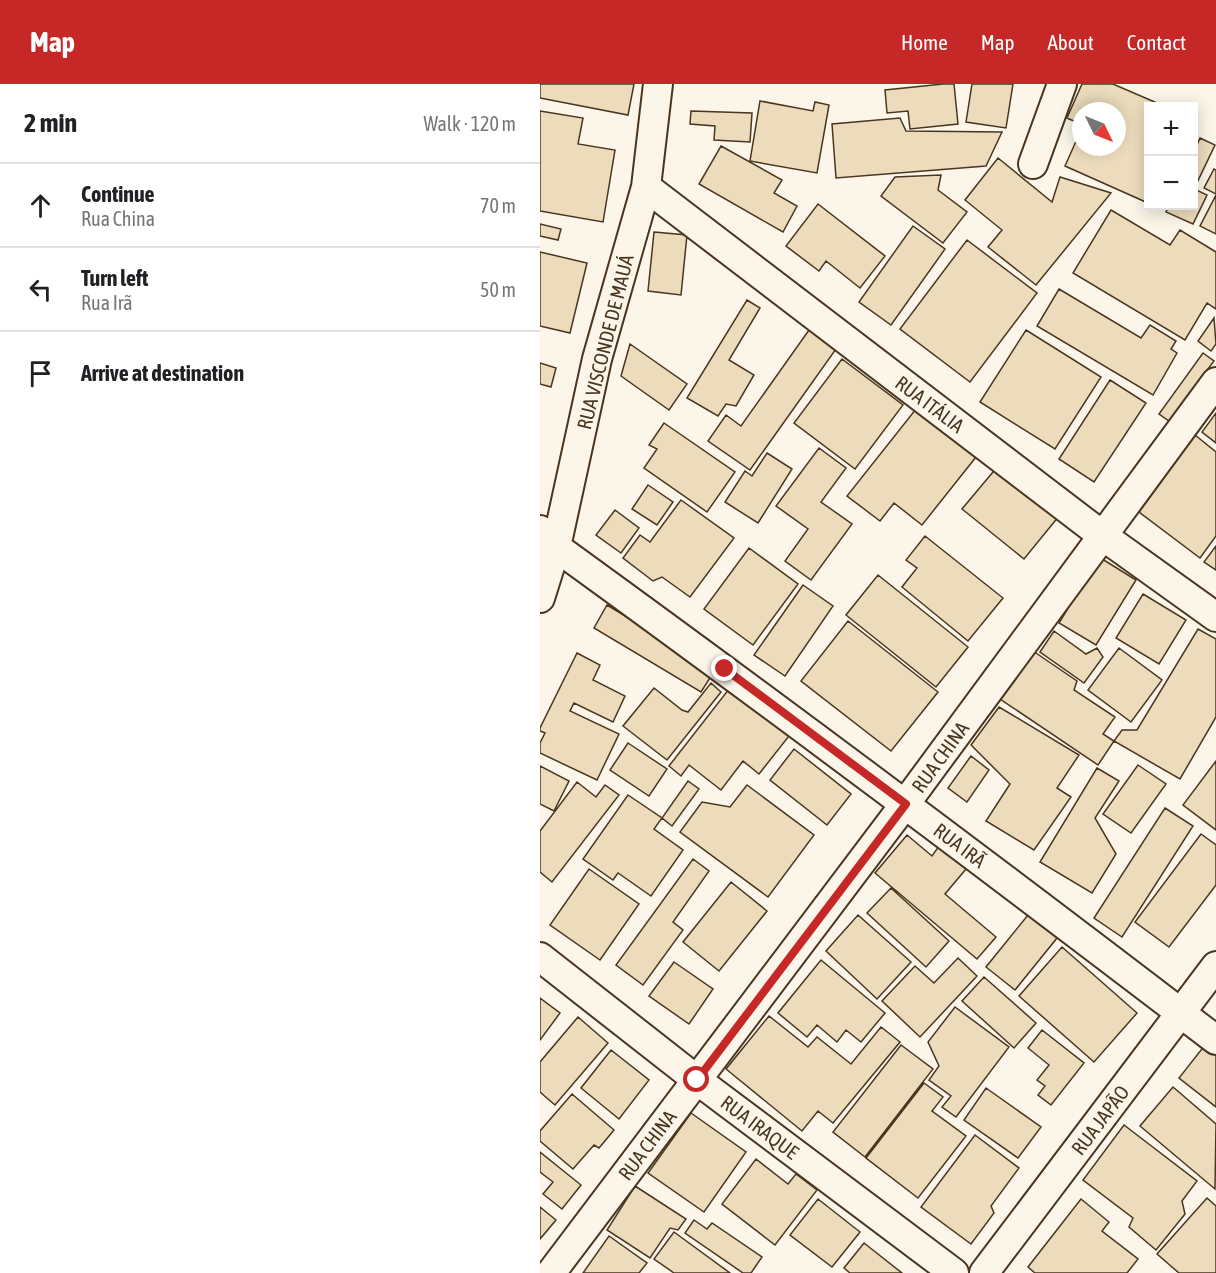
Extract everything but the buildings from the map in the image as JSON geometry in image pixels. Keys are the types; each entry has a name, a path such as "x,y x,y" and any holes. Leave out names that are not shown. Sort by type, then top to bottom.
{"street":[{"name":"RUA VISCONDE DE MAUÁ","path":"540,598 545,543 646,187 658,84"},
{"path":"1033,164 1062,84"},
{"name":"RUA ITÁLIA","path":"646,187 1103,536 1216,617"},
{"name":"RUA CHINA","path":"551,1273 906,804 1216,382"},
{"name":"RUA IRÃ","path":"545,543 725,669 1216,1040"},
{"name":"RUA IRAQUE","path":"540,957 697,1080 954,1273"},
{"name":"RUA JAPÃO","path":"984,1273 1216,966"}],"route":[{"path":"697,1080 906,804 725,669"}]}
